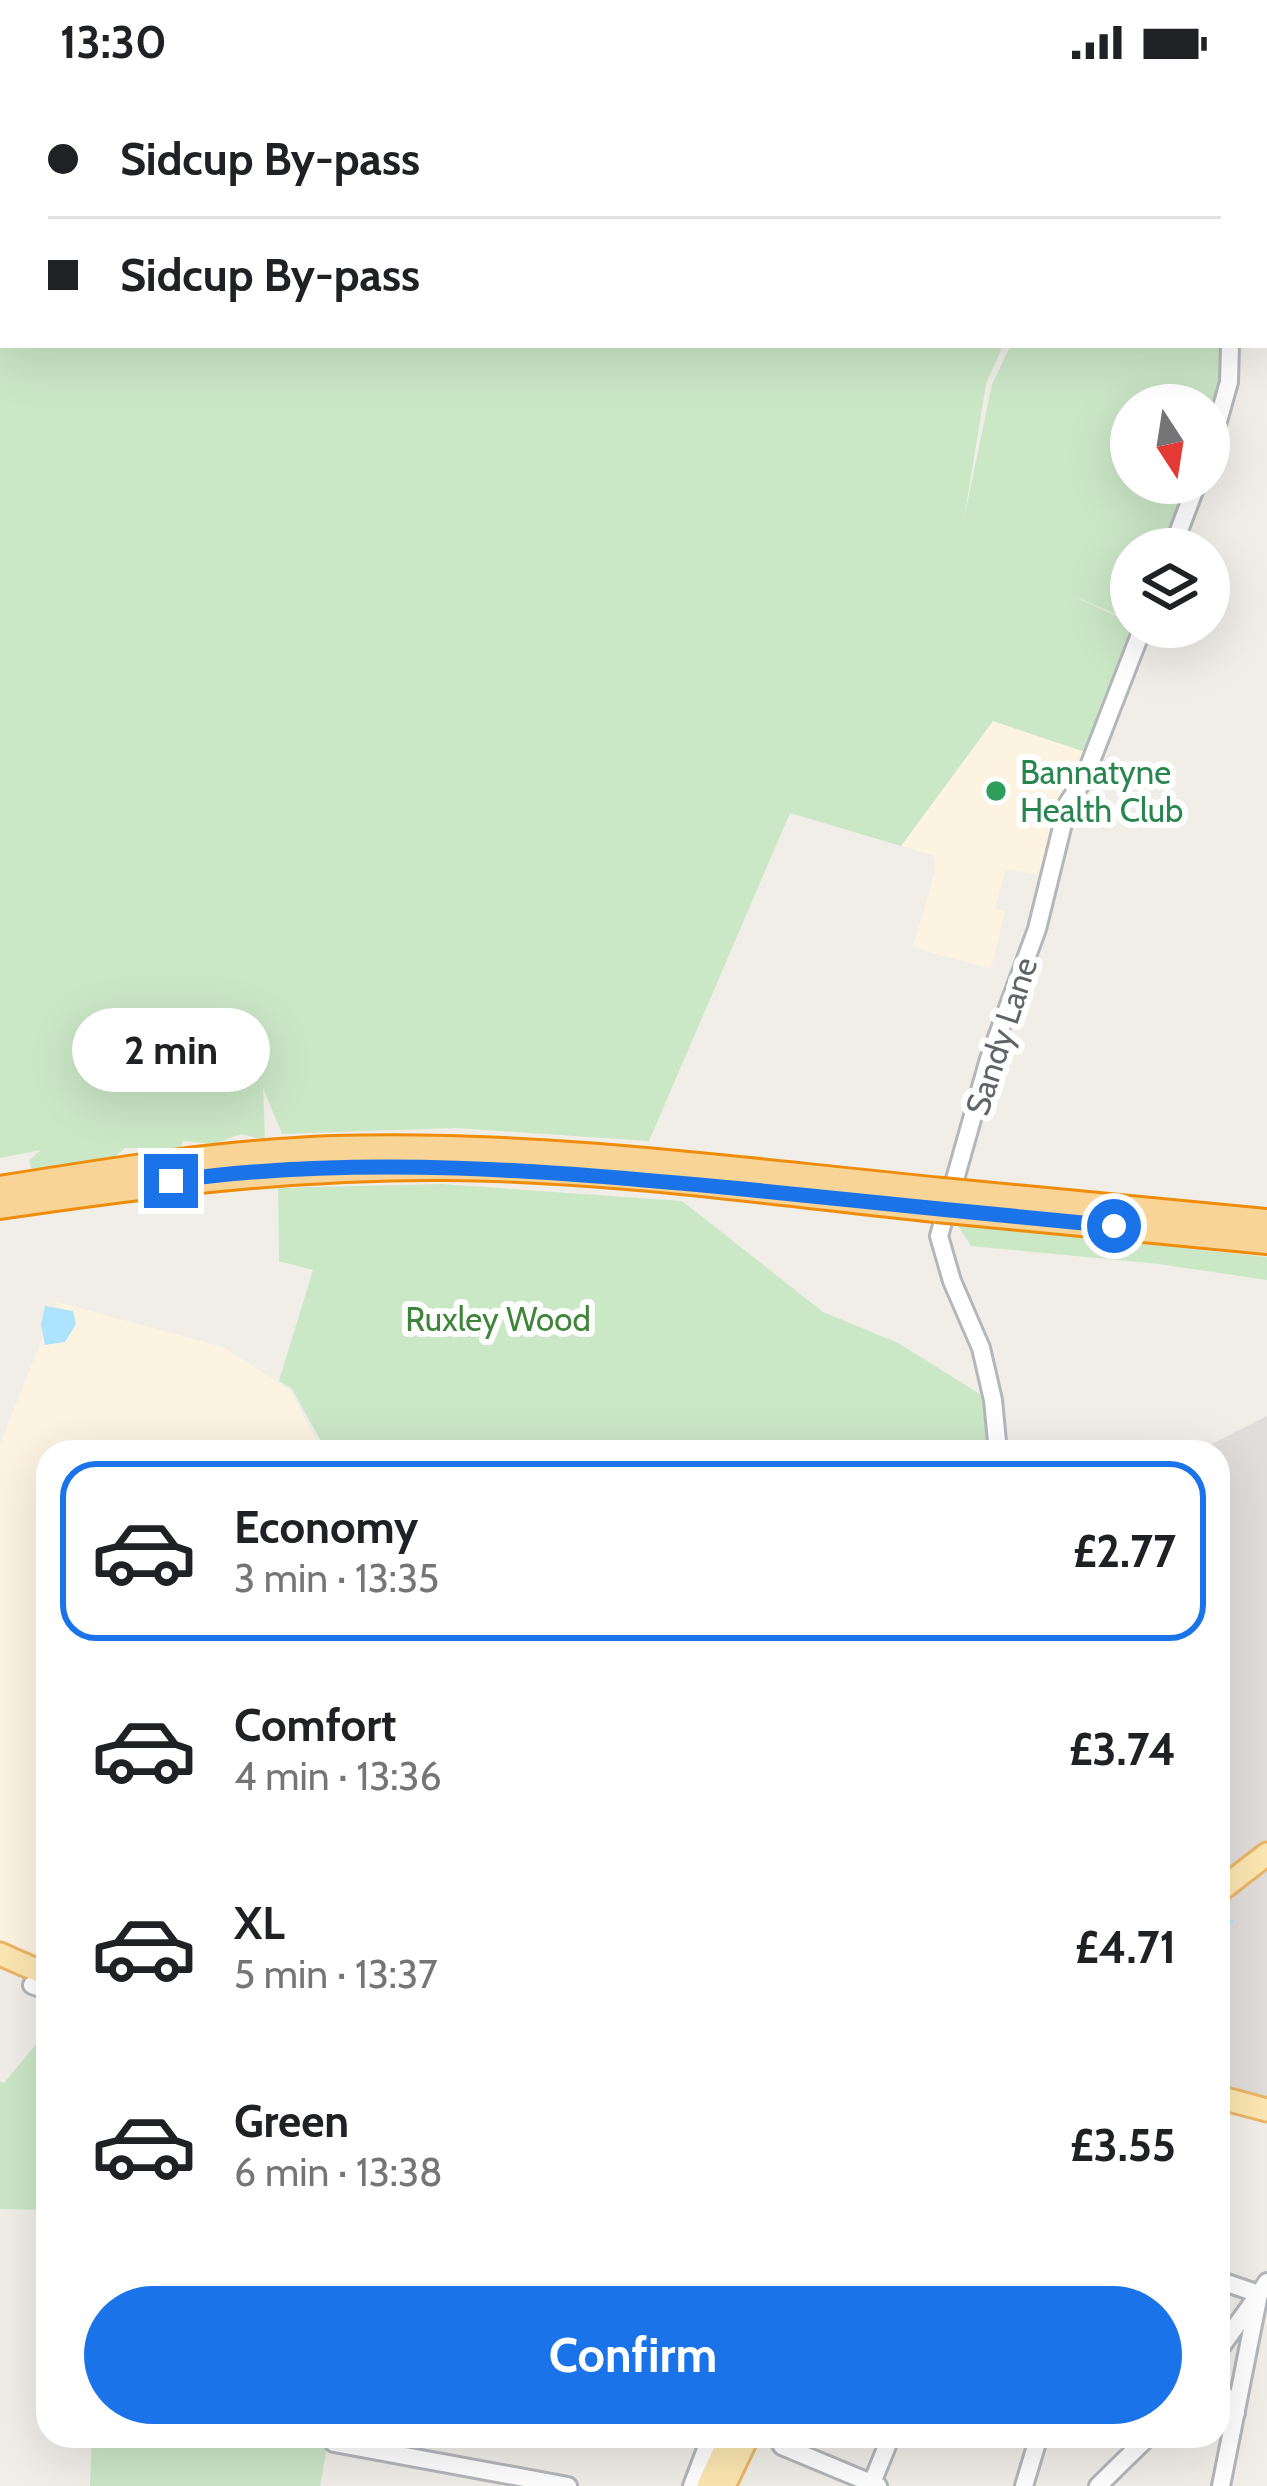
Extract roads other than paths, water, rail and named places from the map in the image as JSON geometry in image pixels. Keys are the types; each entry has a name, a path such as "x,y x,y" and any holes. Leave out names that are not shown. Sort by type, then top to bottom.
{"highway":[{"path":"0,1189 212,1157 332,1149 451,1149 597,1156 1267,1241"},
{"path":"0,1206 215,1175 450,1167 1267,1222"}],"main road":[{"path":"1230,1871 1267,1843"},
{"path":"1230,1883 1267,1854"},
{"path":"0,1954 36,1979"},
{"path":"1230,2100 1267,2110"},
{"path":"695,2486 717,2448"},
{"path":"708,2486 719,2448"},
{"path":"724,2486 742,2448"}],"street":[{"path":"1228,384 1230,348"},
{"name":"Sandy Lane","path":"997,1440 981,1348 952,1281 939,1235 989,1059 1037,929 1068,803 1084,779 1135,648"},
{"path":"1230,2282 1263,2288"},
{"path":"1230,2334 1263,2288"},
{"path":"1230,2442 1263,2288"},
{"path":"1230,2403 1236,2413"},
{"path":"361,2448 568,2486"},
{"path":"787,2448 875,2485 886,2448"},
{"path":"1024,2486 1035,2448"},
{"path":"1098,2486 1137,2448"},
{"path":"1221,2486 1229,2448"}],"water":[{"path":"45,1306 73,1311 76,1324 65,1342 45,1345 41,1325"}],"place":[{"name":"Bannatyne Health Club","path":"996,791"}],"park label":[{"name":"Ruxley Wood","path":"498,1319"}]}
